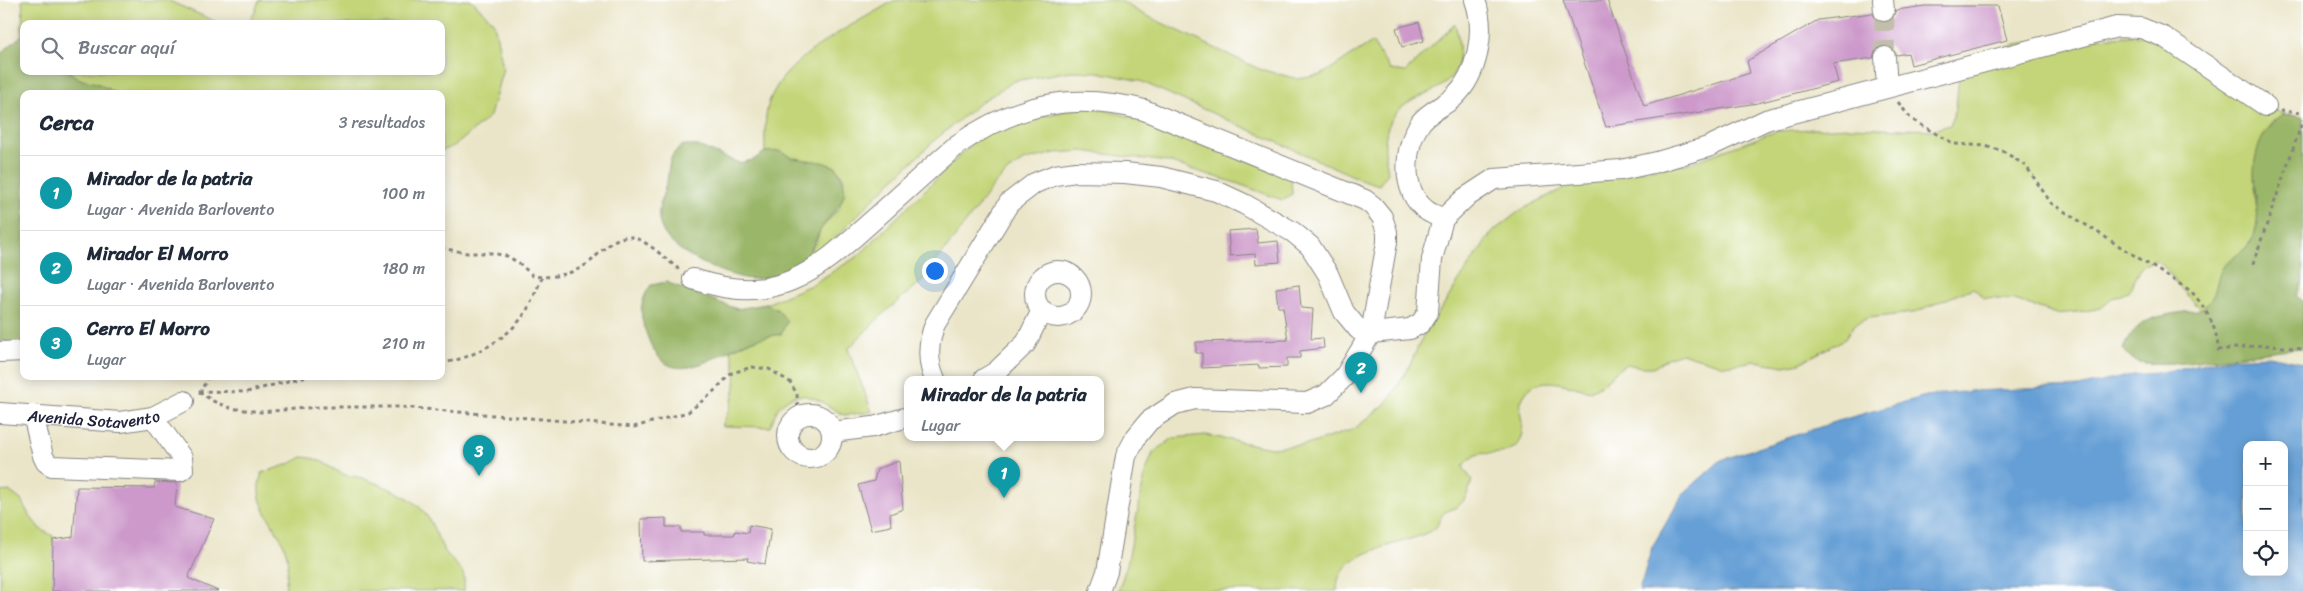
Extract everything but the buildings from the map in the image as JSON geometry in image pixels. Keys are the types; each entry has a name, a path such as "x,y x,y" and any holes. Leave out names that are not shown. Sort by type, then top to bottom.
{"street":[{"path":"1443,218 1426,210 1413,191 1407,168 1408,152 1412,137 1420,124 1425,118 1454,97 1472,69 1480,36 1479,14 1475,0"},
{"path":"934,376 929,353 930,338 935,324 1009,203 1034,183 1065,173 1125,173 1161,177 1216,192 1259,212 1293,232 1310,246 1326,269 1348,318 1362,332 1370,333 1410,329 1419,325 1425,318 1430,306 1432,259 1443,218 1465,198 1494,179 1621,170 1657,162 1708,146 1766,120 2117,27 2142,28 2164,37 2266,106"},
{"path":"1885,57 1887,87"},
{"path":"692,279 723,288 739,289 771,287 801,277 828,260 957,145 977,131 999,119 1038,106 1071,101 1096,101 1144,110 1364,200 1373,206 1384,222 1387,236 1370,333 1341,382 1320,398 1294,404 1231,399 1195,399 1170,406 1149,421 1136,437 1126,456 1107,572 1100,591"},
{"path":"989,376 996,372 1026,343 1042,310"},
{"path":"0,352 20,351"},
{"name":"Avenida Sotavento","path":"0,413 120,422 153,417 192,396"},
{"path":"814,414 822,417 832,432 832,440 822,454 814,458 805,458 791,448 788,440 788,431 798,417 814,414"},
{"path":"33,415 43,456 46,462 52,466 180,471 184,469 182,458 153,417"},
{"path":"832,432 873,427 904,418"}],"path":[{"path":"1887,87 1910,119 1954,144 1985,146 2003,151 2026,166 2051,203 2191,291 2202,304 2218,336 2218,350 2264,345 2303,349"},
{"path":"2253,264 2303,120"},
{"path":"445,249 467,253 492,253 507,256 519,263 533,276 542,278 558,277 590,262 608,244 627,237 639,239 692,279"},
{"path":"445,362 496,343 523,316 542,278"},
{"path":"192,396 213,401 230,408 260,412 319,407 401,407 634,427 688,412 711,394 732,373 752,367 769,369 790,382 797,394 798,417"},
{"path":"192,396 207,380"},
{"path":"192,396 247,392 292,380"}],"green space":[{"path":"22,0 167,0 212,20 22,20"},
{"path":"259,0 472,0 494,23 503,68 490,116 456,145 445,149 445,90 110,90 97,83 82,80 74,75 445,75 445,20 250,20"},
{"path":"895,0 1119,0 1141,13 1259,69 1298,79 1321,75 1372,42 1390,70 1405,72 1455,24 1459,52 1455,71 1445,83 1402,108 1391,121 1385,142 1388,173 1379,185 1360,179 1140,81 1098,72 1071,71 1014,81 981,102 936,139 875,197 828,246 798,265 816,243 820,230 840,207 844,179 836,167 797,159 779,153 765,152 766,120 769,102 778,85 790,70 806,56 842,31"},
{"path":"2141,35 2173,48 2243,97 2284,114 2271,123 2254,186 2258,220 2254,236 2245,249 2222,268 2213,300 2201,309 2175,283 2168,271 2157,260 2143,265 2128,292 2113,298 2101,308 2057,314 2015,300 1984,298 1973,288 1913,313 1868,318 1854,325 1845,339 1800,363 1784,366 1755,361 1725,366 1681,353 1668,358 1655,367 1626,364 1600,386 1590,391 1551,382 1542,383 1526,392 1521,402 1522,433 1516,447 1501,453 1476,455 1463,467 1472,480 1464,500 1456,507 1444,513 1434,529 1422,535 1374,550 1347,565 1339,576 1337,591 1118,591 1127,565 1145,474 1153,453 1173,438 1206,435 1271,448 1310,444 1354,429 1384,405 1392,395 1408,369 1423,336 1492,232 1521,210 1560,190 1635,171 1687,164 1777,131 1849,127 1932,130 1950,125 1956,109 1960,63 2022,43"},
{"path":"20,37 20,75 74,75 82,80 97,83 110,90 20,90 20,343 0,342 0,54"},
{"path":"1088,106 1182,130 1291,178 1292,194 1282,200 1236,183 1168,162 1082,151 1055,153 1023,161 1008,171 995,184 921,282 884,313 848,349 872,412 844,415 820,401 804,396 796,396 788,399 780,406 775,413 770,427 722,426 735,389 735,370 730,350 759,338 781,334 778,310 766,304 811,285 858,256 988,128"},
{"path":"2284,114 2303,117 2303,281 2296,296 2303,301 2303,348 2188,362 2146,363 2134,360 2123,349 2134,331 2140,325 2155,318 2202,308 2211,300 2222,269 2250,243 2257,223 2254,177 2256,156 2268,129"},
{"path":"683,145 698,146 739,163 753,160 765,152 780,151 793,158 822,162 836,167 844,184 843,197 822,228 808,254 795,267 779,274 756,279 732,275 689,256 668,238 662,229 659,218 660,207 671,159"},
{"path":"666,282 737,309 766,304 778,310 787,321 781,334 748,342 693,366 682,368 672,366 662,361 654,350 644,328 641,309 644,297 651,285"},
{"path":"302,457 315,459 345,475 362,478 388,488 418,505 433,527 446,553 462,572 464,591 285,591 288,569 287,556 284,545 263,506 259,485 262,473 289,464"},
{"path":"9,491 21,500 29,515 40,529 53,536 58,591 0,591 0,492"}],"water":[{"path":"2269,356 2303,363 2303,591 1639,591 1652,547 1683,494 1721,460 1841,420 1926,396 1970,391 2078,387 2132,375 2157,373 2230,358"}],"tunnel":[{"path":"1884,11 1885,57"}],"place":[{"name":"Mirador El Morro","path":"1361,393"},
{"name":"Cerro El Morro","path":"479,476"},
{"name":"Mirador de la patria","path":"1004,498"}]}
